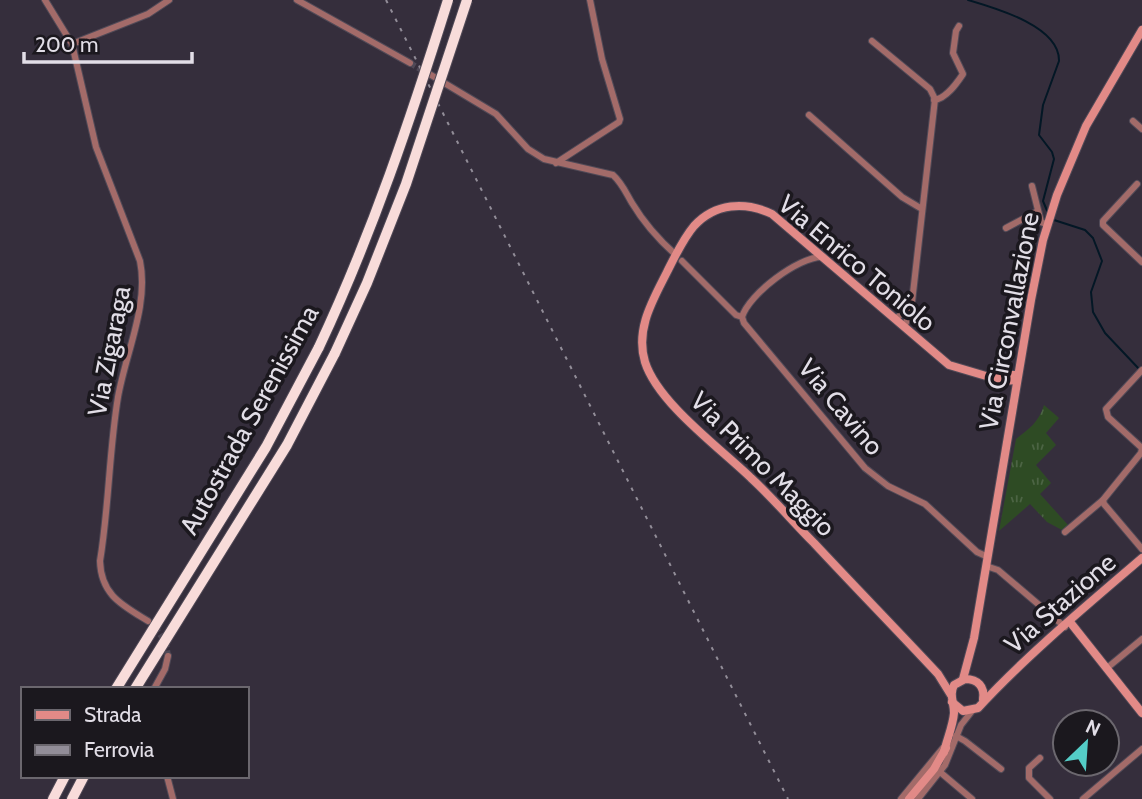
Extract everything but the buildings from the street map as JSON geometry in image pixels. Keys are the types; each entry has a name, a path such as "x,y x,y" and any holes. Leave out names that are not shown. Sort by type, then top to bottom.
{"highway":[{"name":"Autostrada Serenissima","path":"117,687 266,447 319,347 370,231 401,149 448,0"},
{"name":"Autostrada Serenissima","path":"136,687 287,445 335,352 367,283 402,196 467,0"},
{"path":"53,799 64,778"},
{"path":"72,799 83,778"}],"street":[{"name":"Via Zigaraga","path":"45,0 72,44 96,147 143,275 141,305 118,395 100,561 101,577 107,591 148,621"},
{"path":"72,44 148,14 169,0"},
{"path":"297,0 410,63"},
{"path":"556,163 620,119 602,59 590,0"},
{"path":"934,100 945,96 963,74 953,53 956,31 960,26"},
{"name":"Via Circonvallazione","path":"979,684 972,662 974,638 1039,257 1052,208 1086,126 1142,30"},
{"path":"872,41 930,89 934,100 912,299 904,327"},
{"name":"Via Cavino","path":"431,75 496,114 528,149 544,159 613,175 619,180 655,236 736,315 742,317 744,323 865,468 887,486 925,504 987,561 1068,624"},
{"path":"809,115 902,197 922,209"},
{"path":"1133,121 1142,129"},
{"path":"1137,184 1103,221 1103,225 1142,262"},
{"path":"1032,186 1041,222 1048,224"},
{"name":"Via Enrico Toniolo","path":"679,258 688,234 701,220 720,208 752,207 772,214 948,365 1003,381 1015,393"},
{"path":"1006,228 1038,211"},
{"path":"800,264 805,255 805,242"},
{"path":"742,317 762,289 810,258 822,257"},
{"name":"Via Primo Maggio","path":"679,258 648,310 644,323 643,352 651,378 662,393 752,479 938,674 952,698"},
{"path":"895,319 907,309 912,299"},
{"path":"1065,531 1103,500 1141,453 1139,444 1108,417 1106,411 1142,370"},
{"name":"Via Enrico Toniolo","path":"986,375 1018,378"},
{"name":"Via Enrico Toniolo","path":"1003,381 1018,378"},
{"path":"1103,500 1104,505 1142,549"},
{"name":"Via Stazione","path":"984,699 1142,559"},
{"path":"1068,624 1140,707"},
{"name":"Via Circonvallazione","path":"960,681 974,638"},
{"path":"1107,668 1142,639"},
{"path":"155,687 165,669 168,656"},
{"name":"Via Primo Maggio","path":"938,674 960,681"},
{"name":"Via Stazione","path":"979,684 991,687 1005,679"},
{"path":"901,799 945,748 953,721 952,698 960,681 979,684 984,699 981,705 970,711 955,727 945,748 934,769 909,799"},
{"path":"952,698 958,708 970,711"},
{"path":"918,799 940,772 970,711"},
{"path":"956,736 1001,769"},
{"path":"1083,799 1142,749"},
{"path":"1040,758 1029,768 1029,778 1049,799"},
{"path":"940,772 972,799"},
{"path":"168,778 173,799"}],"green space":[{"path":"1044,405 1059,418 1046,433 1056,445 1036,465 1051,483 1040,494 1068,525 1062,530 1047,522 1030,504 999,531 1016,439 1036,421"}],"waterway":[{"path":"968,0 1024,20 1038,28 1056,49 1059,61 1043,105 1039,135 1054,159 1043,201 1048,213"},
{"path":"1054,220 1085,230 1093,238 1102,261 1091,292 1093,312 1105,333 1140,370"}],"tunnel":[{"path":"410,63 427,73"},
{"path":"155,627 166,643 168,656"}],"railway":[{"path":"386,0 788,799"}]}
